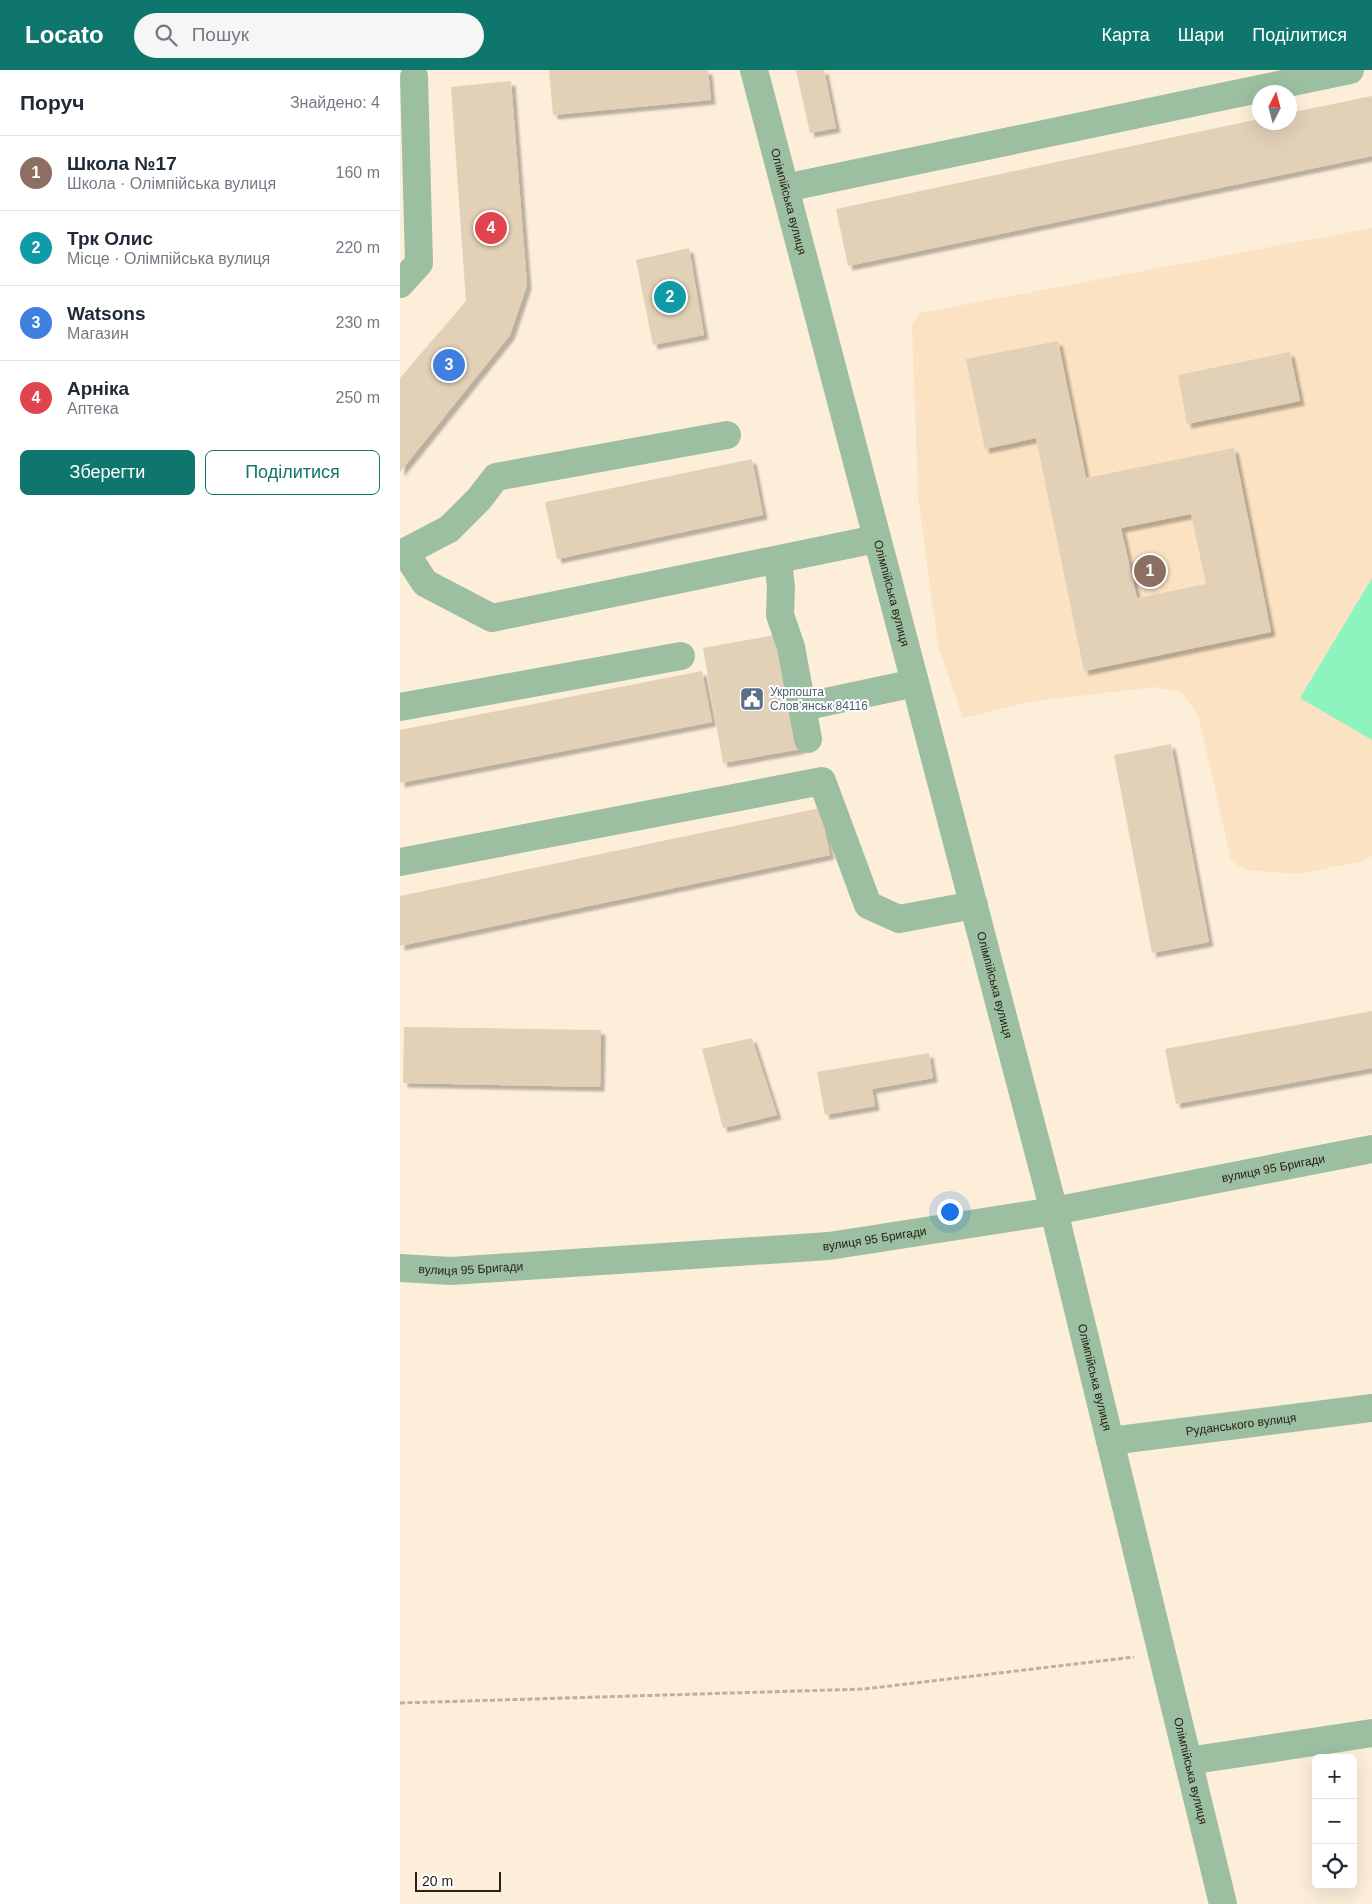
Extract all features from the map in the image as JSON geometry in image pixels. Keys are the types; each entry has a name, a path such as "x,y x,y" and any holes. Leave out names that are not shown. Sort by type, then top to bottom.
{"street":[{"name":"Олімпійська вулиця","path":"754,70 1054,1210 1223,1904"},
{"path":"785,188 1350,70"},
{"path":"400,284 419,263 410,88"},
{"path":"727,435 496,477 480,499 449,529 403,553 425,583 492,618 778,561 876,539"},
{"path":"778,561 781,587 780,614 791,647 808,739"},
{"path":"400,708 681,656"},
{"path":"802,707 915,683"},
{"path":"400,862 822,781 868,905 899,919 974,905"},
{"name":"вулиця 95 Бригади","path":"400,1268 451,1271 829,1246 1054,1210 1372,1149"},
{"name":"Руданського вулиця","path":"1110,1441 1372,1408"},
{"path":"1188,1761 1372,1733"}],"path":[{"path":"400,1703 864,1689 1162,1654"}],"shaded area":[{"path":"1372,228 1372,856 1358,862 1298,874 1245,870 1231,860 1198,714 1181,692 1154,687 1028,702 963,718 938,645 918,496 912,324 920,313"}],"green space":[{"path":"1372,578 1372,740 1300,698"}],"building":[{"path":"549,70 708,70 711,100 553,115"},
{"path":"796,70 824,70 836,128 810,133"},
{"path":"511,81 527,285 510,335 400,472 400,378 466,301 451,87"},
{"path":"1372,96 1372,156 848,266 836,209 1252,120 1252,130 1297,130 1297,111"},
{"path":"689,248 704,335 653,345 636,260"},
{"path":"1058,341 1086,478 1234,448 1271,632 1084,671 1036,438 985,449 966,359","holes":["1191,514 1206,584 1137,598 1121,528"]},
{"path":"1290,352 1300,401 1187,424 1178,375"},
{"path":"752,459 763,515 557,559 545,502"},
{"name":"Укрпошта Слов’янськ 84116","path":"781,634 801,749 723,763 703,648"},
{"path":"702,671 712,722 400,783 400,730"},
{"path":"1171,744 1209,942 1152,953 1114,755"},
{"path":"820,808 830,855 400,946 400,896"},
{"path":"1372,1011 1372,1068 1176,1104 1165,1049"},
{"path":"404,1027 601,1030 600,1087 403,1083"},
{"path":"752,1038 777,1115 723,1128 702,1049"},
{"path":"929,1053 933,1078 872,1089 875,1106 825,1115 817,1072"}],"place":[{"name":"Арніка","path":"491,228"},
{"name":"Трк Олис","path":"670,297"},
{"name":"Watsons","path":"449,365"},
{"name":"Школа №17","path":"1150,571"},
{"name":"Укрпошта Слов’янськ 84116","path":"752,699"}]}
